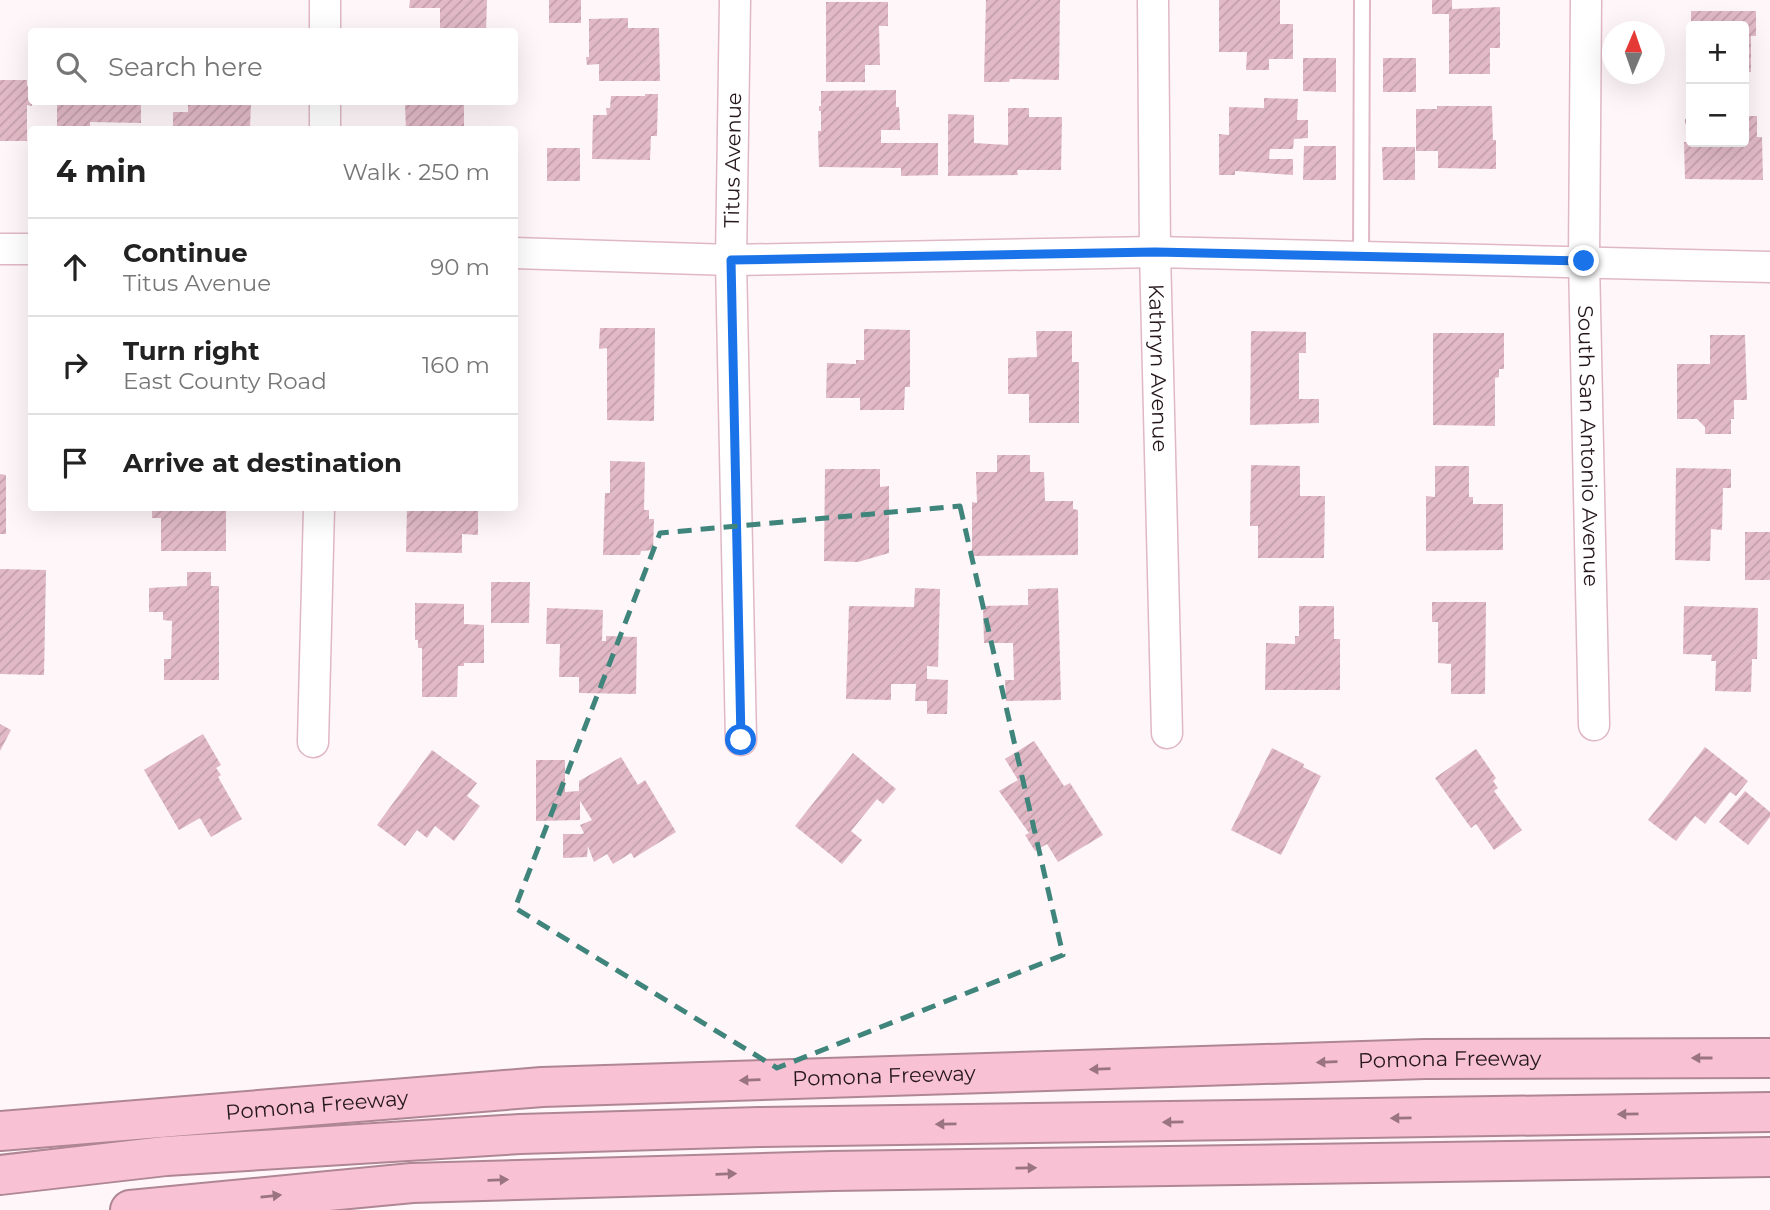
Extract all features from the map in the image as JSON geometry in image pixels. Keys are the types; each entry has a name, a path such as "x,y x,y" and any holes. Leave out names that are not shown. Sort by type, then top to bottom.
{"highway":[{"name":"Pomona Freeway","path":"0,1131 542,1087 1425,1059 1770,1058"},
{"path":"0,1175 179,1155 520,1134 759,1126 1770,1112"},
{"path":"130,1210 412,1183 846,1171 1770,1157"}],"street":[{"path":"325,0 325,28"},
{"name":"Titus Avenue","path":"735,0 731,260 741,740"},
{"name":"Kathryn Avenue","path":"1153,0 1155,252 1167,733"},
{"name":"South San Antonio Avenue","path":"1586,0 1584,261 1594,725"},
{"path":"325,105 325,126"},
{"path":"0,249 28,249"},
{"path":"518,253 731,260 1155,252 1770,267"},
{"path":"313,742 318,511"}],"lane":[{"path":"1361,256 1362,0"}],"highlighted area":[{"path":"960,506 1063,955 777,1068 515,908 660,533"}],"building":[{"path":"410,0 487,0 486,28 440,28 440,8 409,8"},
{"path":"549,0 581,0 581,23 549,23"},
{"path":"986,0 1060,0 1059,80 1010,79 1009,82 984,82"},
{"path":"1219,0 1280,0 1280,24 1293,24 1293,59 1269,59 1269,70 1246,70 1247,52 1219,52"},
{"path":"1432,0 1452,0 1452,9 1500,7 1500,48 1490,48 1490,74 1449,74 1449,14 1432,14"},
{"path":"826,2 888,2 888,26 879,26 880,65 865,65 865,82 826,82"},
{"path":"1691,11 1756,11 1756,36 1751,36 1751,72 1749,21 1691,21"},
{"path":"628,18 628,28 659,28 660,81 599,81 599,64 587,65 589,19"},
{"path":"1303,58 1336,58 1336,92 1303,91"},
{"path":"1383,58 1416,58 1416,92 1383,92"},
{"path":"0,80 27,80 28,105 32,106 27,105 27,141 0,141"},
{"path":"896,90 900,130 881,130 881,143 938,143 938,175 901,176 901,168 819,167 821,91"},
{"path":"658,94 657,136 651,136 650,160 592,159 593,115 607,115 606,108 610,108 611,96"},
{"path":"1264,98 1298,99 1297,120 1308,120 1308,138 1294,139 1293,149 1270,149 1269,159 1293,159 1293,175 1235,171 1235,175 1219,175 1219,134 1229,135 1229,107 1264,108"},
{"path":"57,105 141,105 141,123 90,122 90,126 57,126"},
{"path":"188,105 251,105 250,126 173,126 173,112 188,112"},
{"path":"405,105 464,105 464,126 406,126"},
{"path":"1437,106 1492,106 1496,169 1438,168 1438,151 1416,151 1416,109 1437,109"},
{"path":"1008,108 1029,108 1029,117 1062,117 1061,170 1017,170 1018,175 948,176 948,114 974,115 974,143 1008,145"},
{"path":"1749,116 1757,116 1757,137 1762,137 1763,180 1685,179 1684,142 1686,147 1749,147"},
{"path":"1304,146 1336,146 1336,180 1303,180"},
{"path":"1382,147 1415,147 1415,180 1383,180"},
{"path":"547,148 580,148 580,181 547,181"},
{"path":"600,328 655,328 654,421 607,420 607,348 599,349"},
{"path":"864,329 910,330 910,387 905,387 904,410 860,410 860,398 826,398 827,363 856,364 856,360 864,360"},
{"path":"1036,331 1072,331 1072,362 1079,362 1079,423 1029,423 1029,394 1008,394 1008,358 1037,357"},
{"path":"1251,331 1306,332 1306,353 1299,353 1299,399 1319,399 1319,423 1250,425"},
{"path":"1433,333 1504,333 1504,369 1499,369 1499,377 1495,378 1495,426 1433,425"},
{"path":"1710,335 1745,335 1747,400 1734,400 1731,434 1705,434 1705,427 1697,419 1677,419 1677,364 1710,364"},
{"path":"997,455 1030,455 1030,472 1044,472 1045,501 1073,501 1073,509 1078,510 1078,555 972,556 972,502 977,503 976,472 997,472"},
{"path":"610,461 645,462 644,510 649,510 649,519 654,519 653,550 641,551 640,555 603,555 605,493 610,493"},
{"path":"1251,465 1300,466 1300,496 1325,496 1324,558 1258,558 1258,526 1250,526"},
{"path":"1435,466 1469,466 1469,497 1473,497 1473,504 1503,504 1503,550 1426,551 1426,496 1435,497"},
{"path":"1676,468 1731,469 1731,488 1723,488 1722,530 1711,529 1710,561 1675,560"},
{"path":"825,469 880,469 880,487 889,486 889,553 858,562 824,561"},
{"path":"0,474 6,475 6,534 0,534"},
{"path":"152,511 226,511 226,551 161,551 161,518 152,518"},
{"path":"407,511 478,511 478,535 462,534 462,553 406,552"},
{"path":"1745,532 1770,532 1770,580 1745,580"},
{"path":"0,569 46,570 44,675 0,674"},
{"path":"187,572 211,572 211,586 219,586 219,680 164,680 164,659 171,659 172,621 163,620 163,612 149,612 149,588 187,586"},
{"path":"491,582 530,582 529,623 491,623"},
{"path":"915,588 940,589 938,667 927,666 927,679 948,680 947,714 927,714 927,701 915,701 916,684 891,684 891,700 846,699 849,606 914,607"},
{"path":"1058,588 1061,700 1006,701 1005,680 1014,680 1013,643 984,643 983,606 1028,605 1028,589"},
{"path":"1432,602 1486,602 1485,694 1451,694 1451,664 1438,663 1438,622 1432,622"},
{"path":"415,603 464,604 464,624 484,625 484,663 464,663 464,666 458,666 457,697 422,697 422,648 418,648 418,640 415,640"},
{"path":"1299,606 1334,606 1334,639 1340,639 1340,690 1265,690 1266,643 1295,644 1295,636 1299,636"},
{"path":"1684,606 1758,608 1757,659 1752,659 1751,692 1715,691 1716,661 1711,661 1712,655 1683,654"},
{"path":"547,608 603,610 602,641 606,641 606,636 637,637 636,694 579,693 579,677 559,677 560,644 546,644"},
{"path":"0,724 11,730 0,751"},
{"path":"203,734 221,765 216,768 221,775 218,777 242,819 211,837 200,818 179,830 144,770"},
{"path":"1034,741 1064,786 1070,783 1103,835 1058,862 1047,844 1035,851 1025,835 1029,833 999,791 1018,780 1005,759"},
{"path":"1705,747 1748,781 1736,796 1730,792 1705,824 1695,816 1676,841 1648,820"},
{"path":"1272,748 1321,776 1281,855 1231,830"},
{"path":"1476,749 1496,778 1493,781 1498,788 1494,791 1522,830 1494,850 1476,824 1471,828 1435,778"},
{"path":"432,750 477,783 467,796 480,806 454,841 435,826 427,838 417,830 405,846 377,825"},
{"path":"853,753 896,789 883,804 877,799 851,831 862,840 842,864 795,826"},
{"path":"621,757 638,785 645,780 676,832 634,858 631,853 613,864 607,854 594,862 588,846 587,857 563,858 563,834 582,834 584,833 580,825 592,820 580,801 580,820 536,821 536,760 565,760 565,792 579,791 579,781"},
{"path":"1745,791 1770,812 1770,817 1748,845 1719,822"}],"route":[{"path":"741,740 731,260 1155,252 1584,261"}]}
